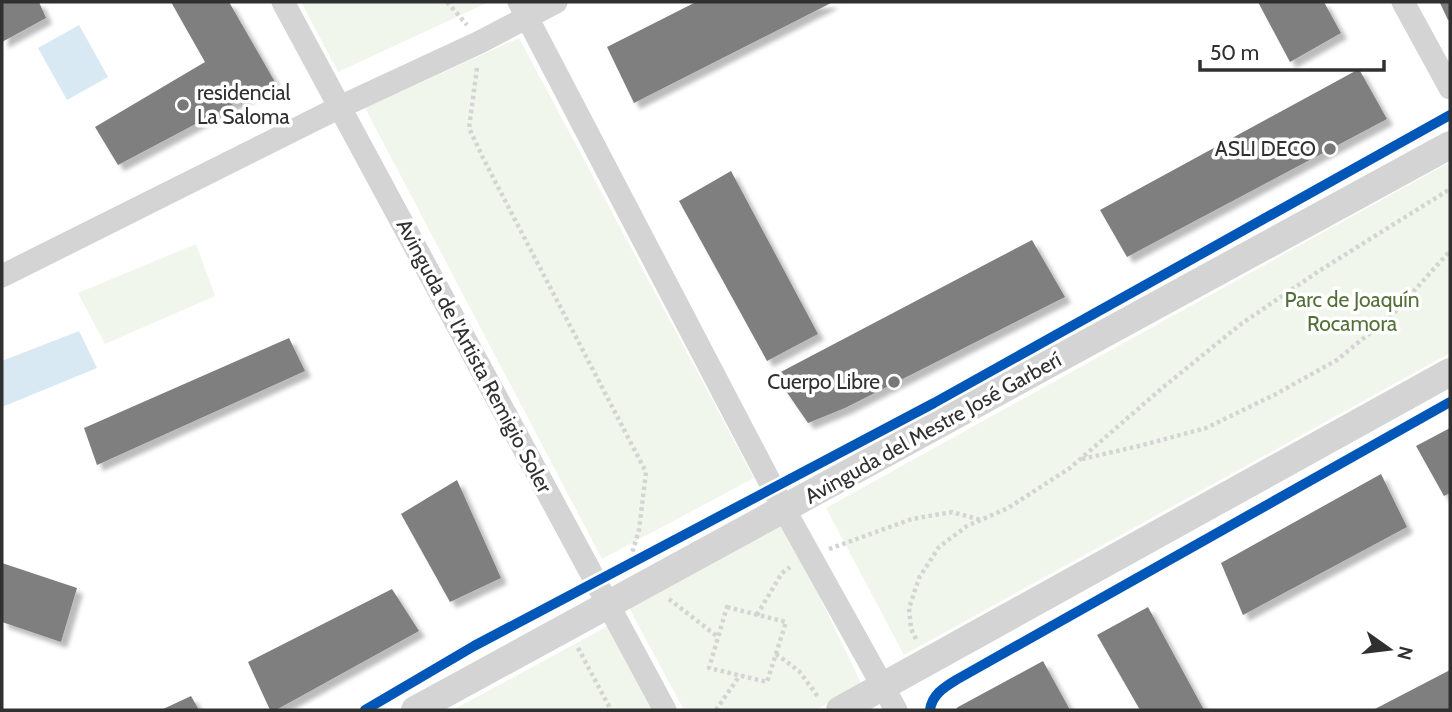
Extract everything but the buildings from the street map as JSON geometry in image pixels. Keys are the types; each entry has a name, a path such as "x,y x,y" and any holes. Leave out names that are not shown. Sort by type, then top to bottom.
{"street":[{"name":"Avinguda de l'Artista Remigio Soler","path":"283,2 665,710"},
{"path":"2,276 340,107 480,42 523,9 556,2"},
{"path":"1402,2 1450,88"},
{"path":"523,9 784,509 896,710"},
{"name":"Avinguda del Mestre José Garberí","path":"415,710 568,628 602,594 649,584 1450,145"},
{"path":"832,708 883,685 1450,372"}],"path":[{"path":"447,2 480,42 470,128 484,160 646,472 639,530 629,564"},
{"path":"928,660 911,629 909,608 919,578 939,547 967,526 1008,508 1081,459 1241,324 1319,271 1450,189"},
{"path":"1081,459 1206,428 1337,360 1393,314 1450,251"},
{"path":"757,615 782,573 811,554 859,540 912,519 952,512 981,520"},
{"path":"602,594 629,564 649,554"},
{"path":"629,564 649,584 718,637"},
{"path":"727,607 757,615 786,622 767,682 709,668 727,607"},
{"path":"568,628 611,710"},
{"path":"776,654 799,671 832,708"},
{"path":"716,710 740,675"}],"green space":[{"path":"301,2 489,2 338,72"},
{"path":"519,38 754,478 602,559 365,108"},
{"name":"Parc de Joaquín Rocamora","path":"1450,162 1450,353 904,655 826,508"},
{"path":"196,244 215,296 105,344 78,293"},
{"path":"782,525 801,558 862,685 815,710 684,710 628,606"},
{"path":"608,626 653,710 453,710"}],"water":[{"path":"79,25 108,77 67,100 38,48"},
{"path":"79,331 97,368 2,407 2,361"}],"cycle path":[{"path":"365,710 474,646 934,403 1450,115"},
{"path":"930,710 936,696 956,680 1450,402"}],"place":[{"name":"residencial La Saloma","path":"183,105"},
{"name":"ASLI DECO","path":"1330,149"},
{"name":"Cuerpo Libre","path":"894,382"}]}
